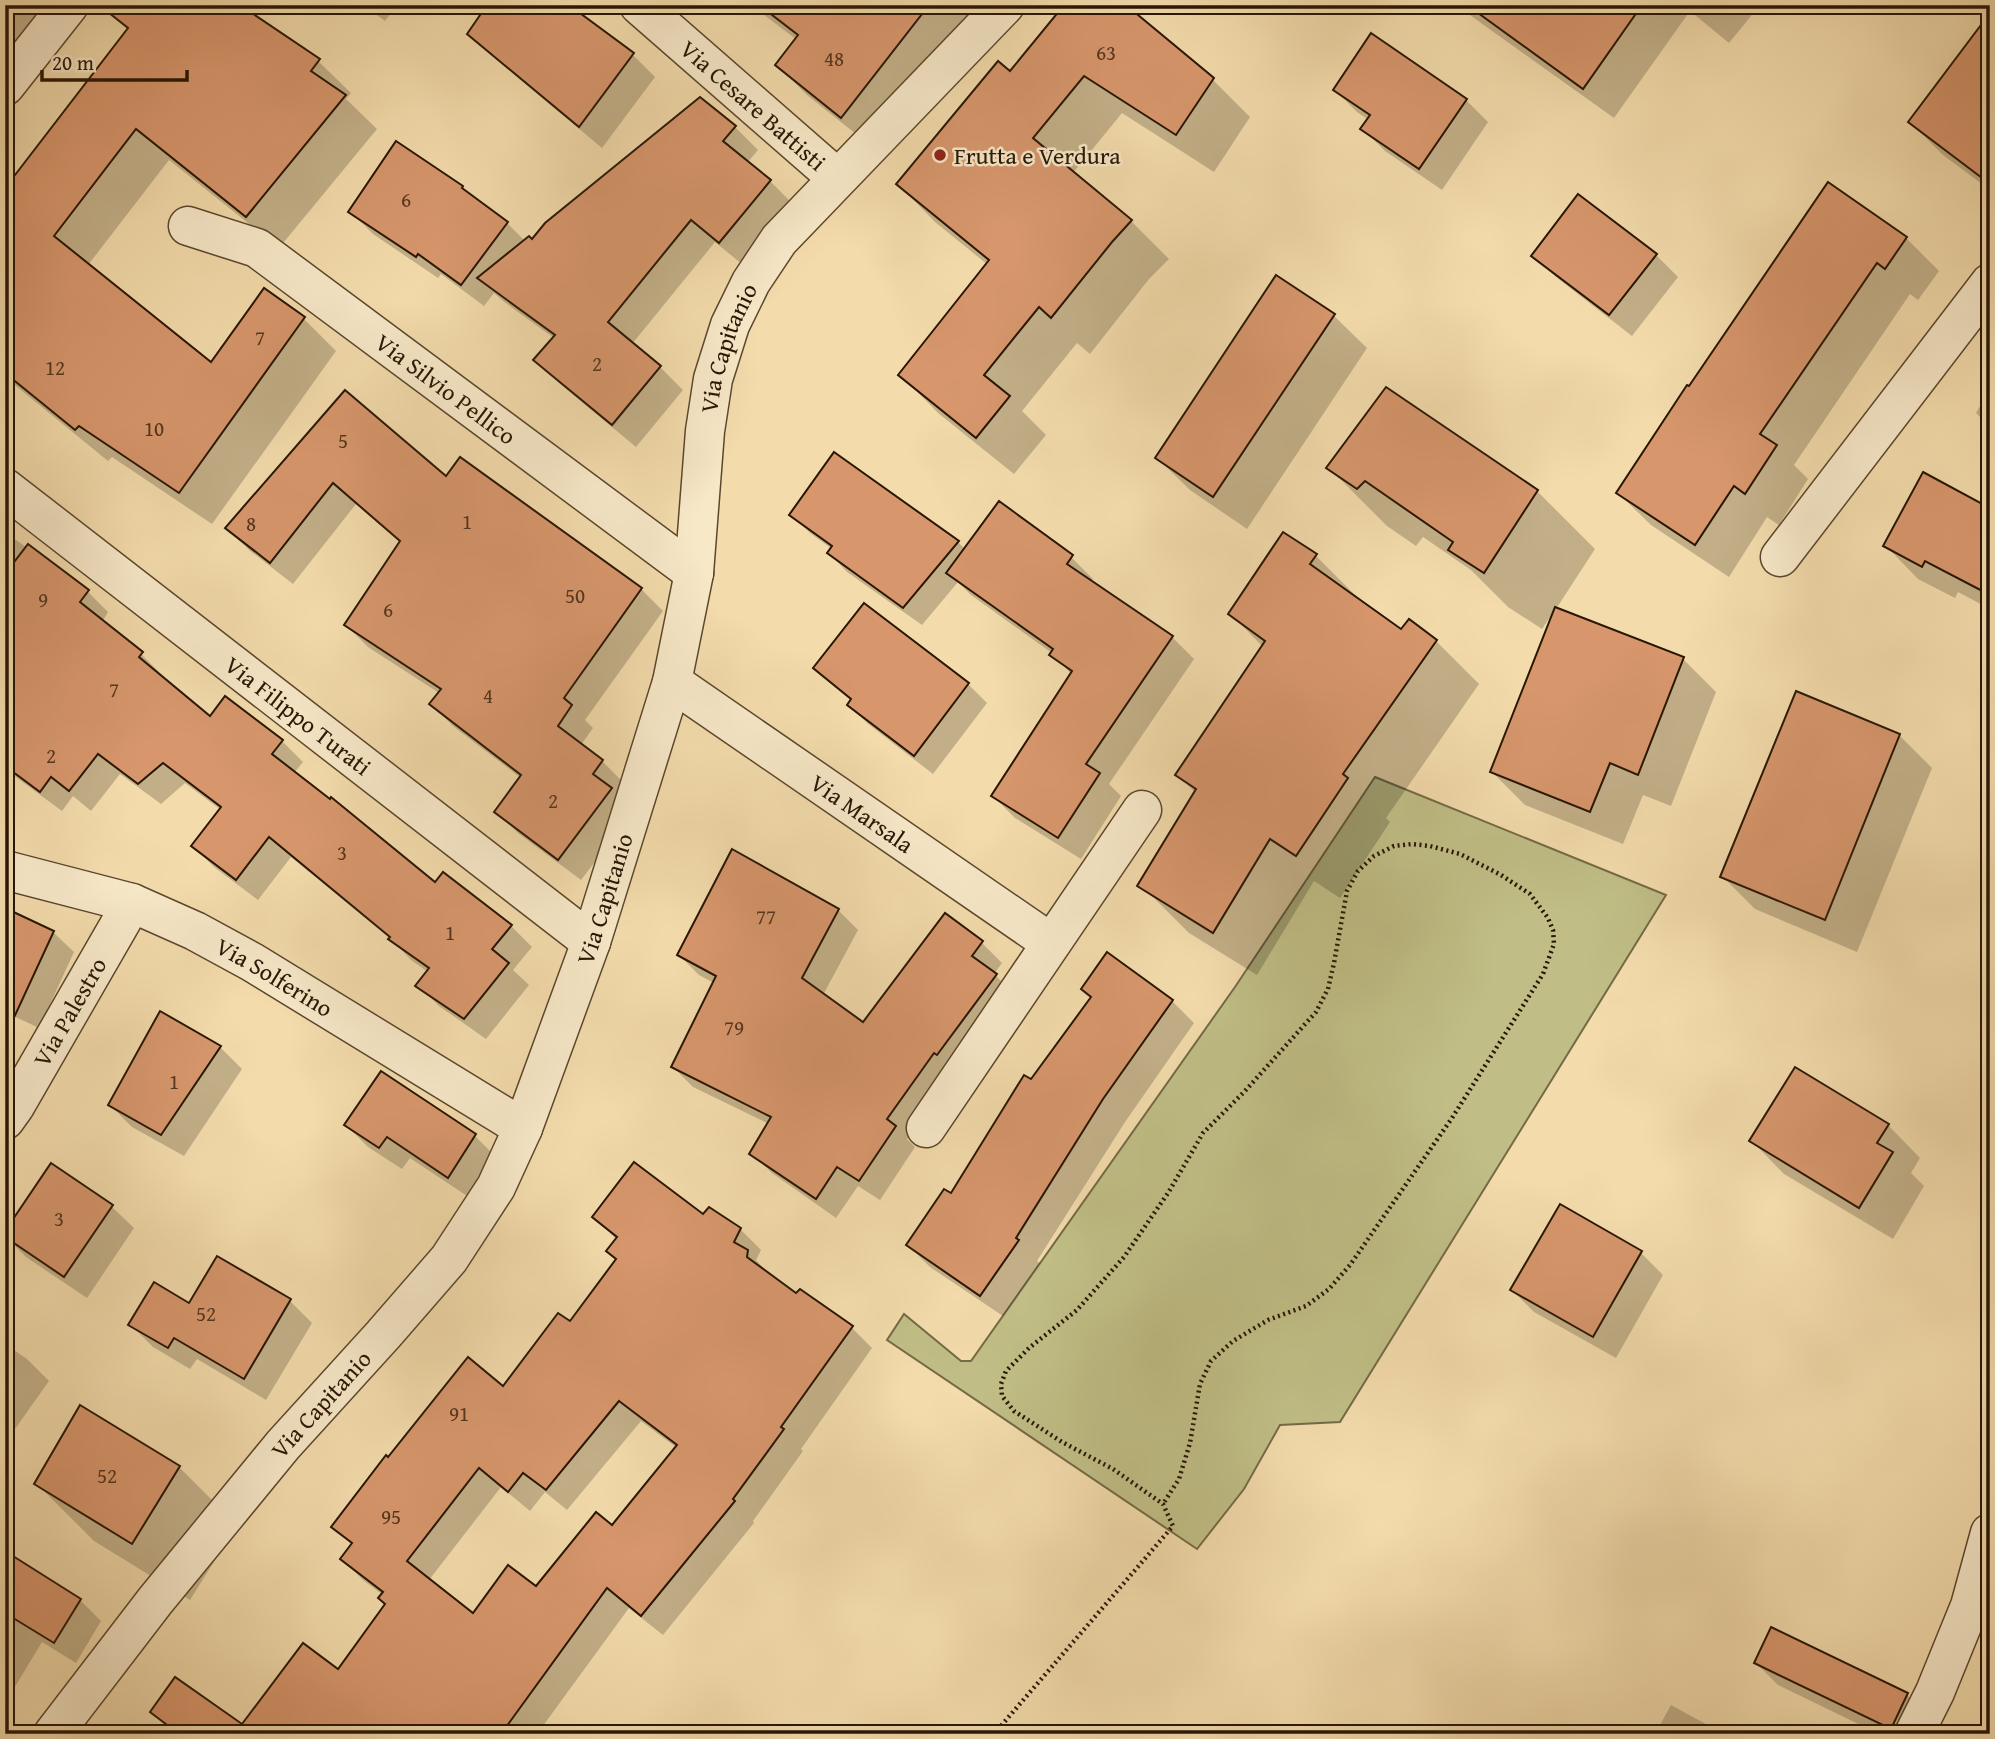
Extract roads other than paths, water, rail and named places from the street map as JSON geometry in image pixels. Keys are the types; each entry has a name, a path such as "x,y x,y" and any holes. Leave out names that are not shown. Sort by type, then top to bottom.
{"street":[{"path":"5,86 69,5"},
{"name":"Via Cesare Battisti","path":"639,5 837,178"},
{"name":"Via Capitanio","path":"53,1734 155,1601 283,1445 449,1259 496,1187 523,1128 591,942 673,682 694,573 705,430 713,379 730,325 751,282 779,240 1005,5"},
{"name":"Via Silvio Pellico","path":"188,226 257,248 694,573"},
{"path":"1780,557 1990,282"},
{"name":"Via Filippo Turati","path":"5,488 591,942"},
{"name":"Via Marsala","path":"673,682 1052,943"},
{"path":"926,1128 1142,810"},
{"name":"Via Solferino","path":"5,870 132,903 195,931 252,962 523,1128"},
{"name":"Via Palestro","path":"5,1120 132,903"},
{"path":"1914,1734 1935,1692 1970,1605 1990,1533"}],"place":[{"name":"Frutta e Verdura","path":"940,155"}]}
